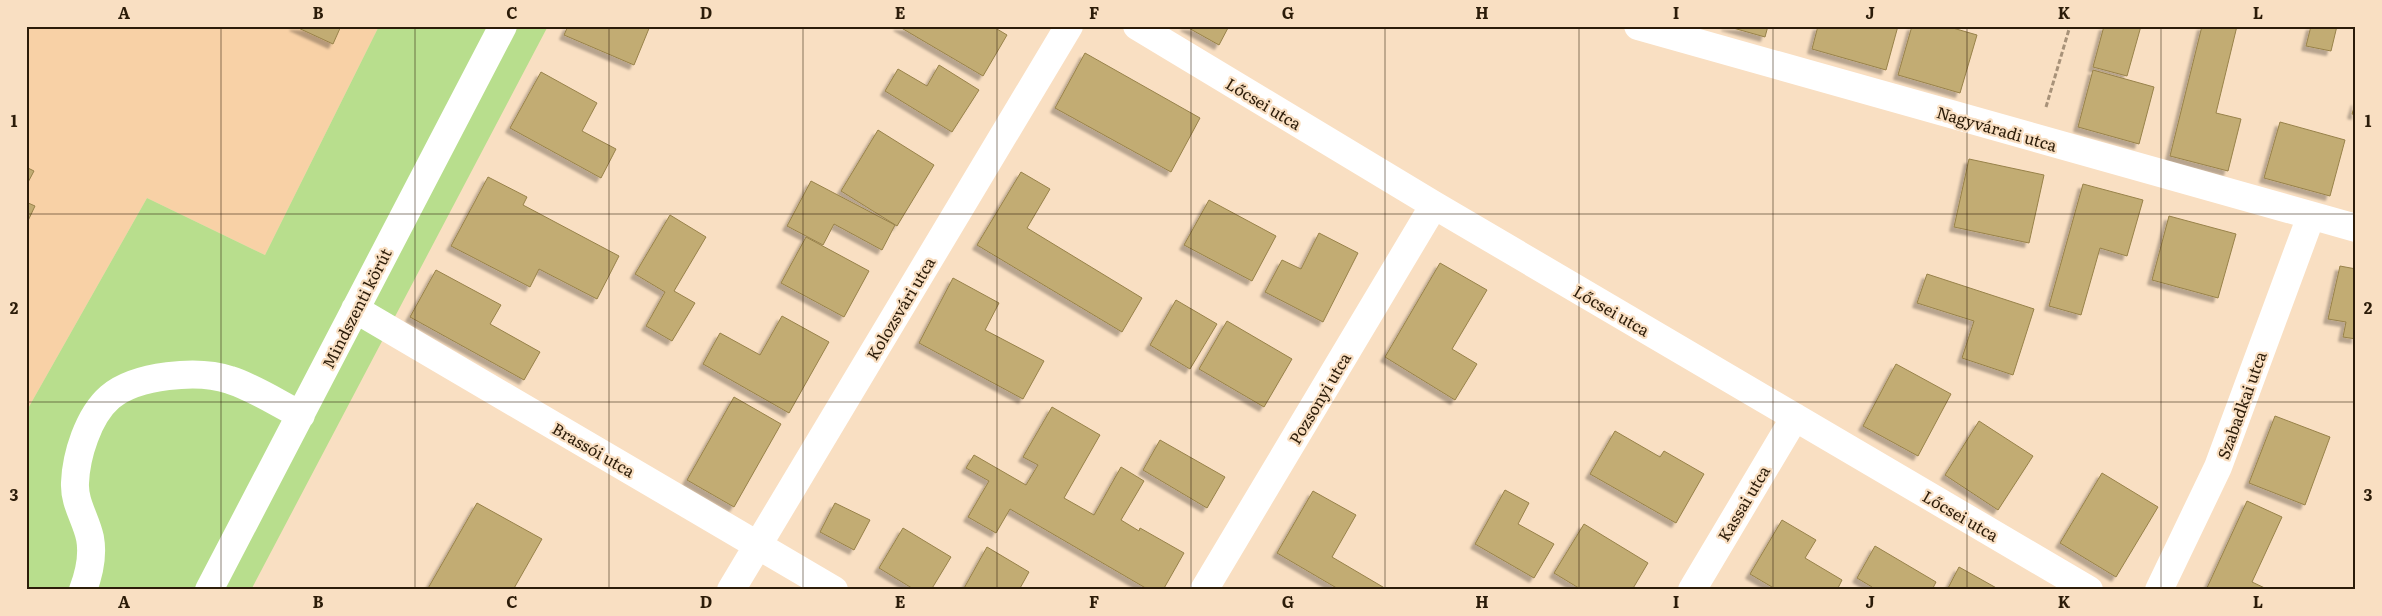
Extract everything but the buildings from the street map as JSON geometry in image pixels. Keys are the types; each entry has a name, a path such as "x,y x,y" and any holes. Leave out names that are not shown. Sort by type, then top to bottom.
{"street":[{"name":"Mindszenti körút","path":"209,590 503,26"},
{"name":"Kolozsvári utca","path":"732,590 1069,26"},
{"name":"Lőcsei utca","path":"1137,26 1434,205 2088,590"},
{"name":"Nagyváradi utca","path":"1638,26 2356,228"},
{"name":"Pozsonyi utca","path":"1204,590 1434,205"},
{"name":"Szabadkai utca","path":"2159,590 2218,467 2311,216"},
{"name":"Brassói utca","path":"354,309 834,590"},
{"path":"83,590 91,556 90,537 80,513 74,486 77,455 93,420 110,398 140,382 184,374 230,379 301,415"},
{"name":"Kassai utca","path":"1692,590 1795,417"}],"path":[{"path":"2037,139 2070,26"}],"shaded area":[{"path":"26,26 379,26 265,255 147,198 26,412"}],"green space":[{"path":"379,26 548,26 251,590 26,590 26,412 147,198 265,255"}]}
